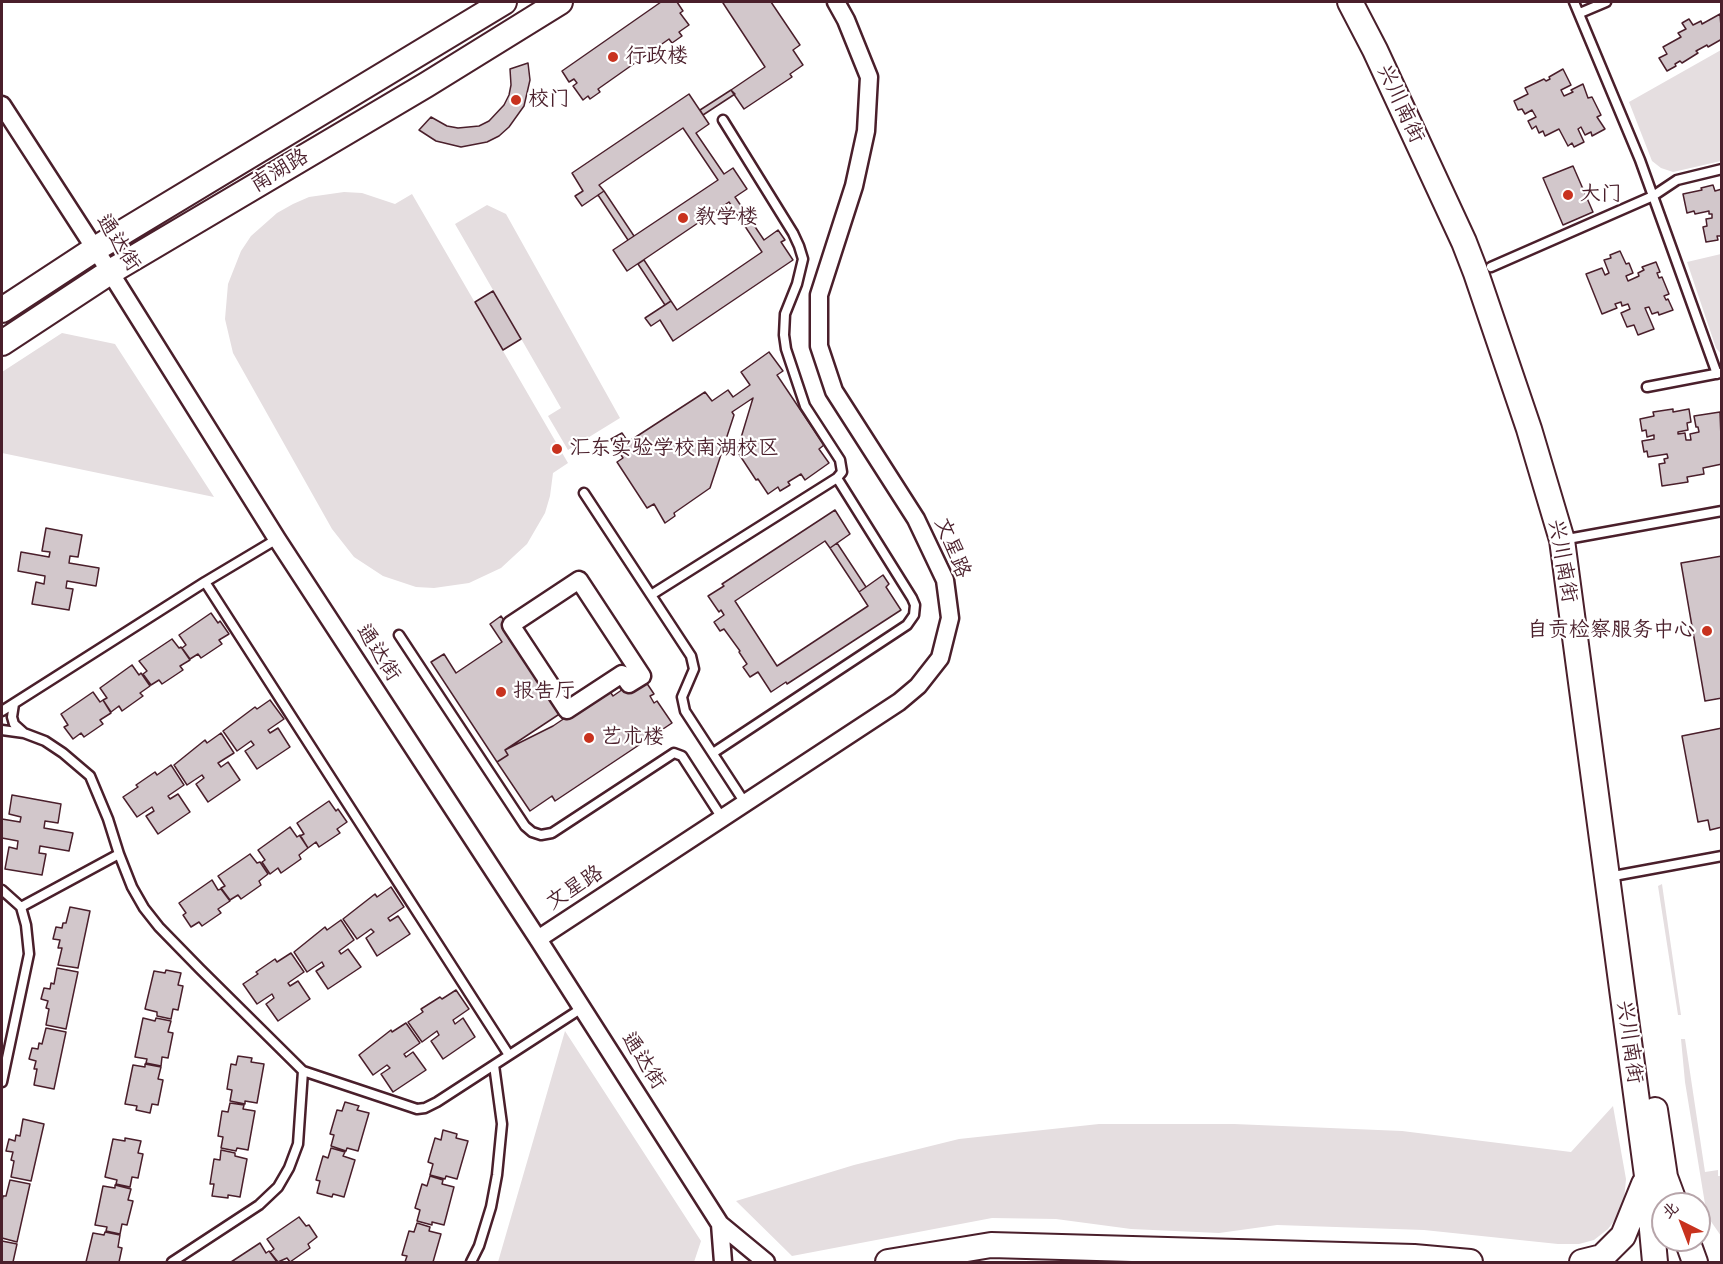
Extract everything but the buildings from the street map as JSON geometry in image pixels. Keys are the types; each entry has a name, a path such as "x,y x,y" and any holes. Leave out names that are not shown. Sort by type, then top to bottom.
{"street":[{"name":"南湖路","path":"2,310 95,249 504,2"},
{"name":"南湖路","path":"2,343 110,272 426,86 560,2"},
{"name":"文星路","path":"538,939 899,702 918,686 940,658 950,618 945,580 916,519 834,391 819,346 819,295 854,186 866,131 869,77 846,20 836,2"},
{"name":"兴川南街","path":"1350,2 1375,50 1472,262 1529,429 1562,540 1647,1176 1655,1263"},
{"name":"兴川南街","path":"1364,2 1491,267 1573,538 1619,875 1665,1177 1671,1192"},
{"name":"通达街","path":"2,105 277,538 720,1224"},
{"path":"579,580 642,676 629,684 622,674 567,710 511,625 579,580"},
{"path":"1582,1263 1602,1257 1623,1236 1647,1176"},
{"path":"720,1224 723,1263"},
{"path":"720,1224 766,1263"},
{"path":"888,1263 991,1245 1403,1257 1470,1263"}],"lane":[{"path":"1574,2 1640,160 1719,374 1647,387"},
{"path":"1580,13 1606,2"},
{"path":"651,595 837,478 842,472 840,460 806,406 786,349 785,314 797,284 803,259 799,246 794,233 723,120"},
{"path":"1491,267 1653,196 1677,180 1722,169"},
{"path":"712,753 908,625 914,615 915,604 912,598 837,478"},
{"path":"584,493 691,656 694,669 684,691 682,704 745,803"},
{"path":"1573,538 1722,511"},
{"path":"2,711 277,538"},
{"path":"205,582 509,1055"},
{"path":"399,635 525,826 532,832 541,835 552,833 674,753 682,756 722,818"},
{"path":"14,704 12,717 14,724 24,733"},
{"path":"2,730 24,733 45,741 90,776 132,887 159,927 303,1071 417,1109 425,1108 582,1008"},
{"path":"21,907 118,854"},
{"path":"1619,875 1722,856"},
{"path":"2,890 21,907 30,954 2,1082"},
{"path":"471,1263 491,1208 497,1175 502,1124 494,1065"},
{"path":"172,1263 259,1205 278,1186 289,1168 298,1144 303,1071"}],"shaded area":[{"path":"1721,50 1721,161 1673,172 1661,168 1652,161 1629,102"},
{"path":"344,192 362,193 395,204 412,194 568,463 553,473 545,513 527,544 501,568 469,583 434,588 416,587 383,576 354,557 332,529 233,353 225,319 228,284 241,251 251,236 277,213 293,204 309,197"},
{"path":"487,205 506,214 620,418 568,450 548,416 561,408 455,224"},
{"path":"1722,254 1721,354 1716,348 1687,262"},
{"path":"62,333 115,344 214,497 2,453 2,372"},
{"path":"1662,884 1681,1015 1678,1015 1658,886"},
{"path":"565,1031 701,1241 694,1262 498,1262"},
{"path":"1681,1039 1685,1039 1705,1172 1718,1170 1718,1176 1721,1176 1721,1236 1711,1221 1711,1192 1703,1192 1685,1082"},
{"path":"1613,1106 1626,1179 1624,1200 1617,1217 1608,1229 1594,1240 1579,1244 1558,1244 1424,1230 1277,1225 1219,1233 1131,1229 1056,1219 992,1218 792,1256 736,1201 854,1165 959,1139 1099,1124 1234,1124 1402,1131 1571,1152"}],"place":[{"name":"行政楼","path":"613,57"},
{"name":"校门","path":"516,100"},
{"name":"大门","path":"1568,195"},
{"name":"教学楼","path":"683,218"},
{"name":"汇东实验学校南湖校区","path":"557,449"},
{"name":"自贡检察服务中心","path":"1707,631"},
{"name":"报告厅","path":"501,692"},
{"name":"艺术楼","path":"589,738"}]}
